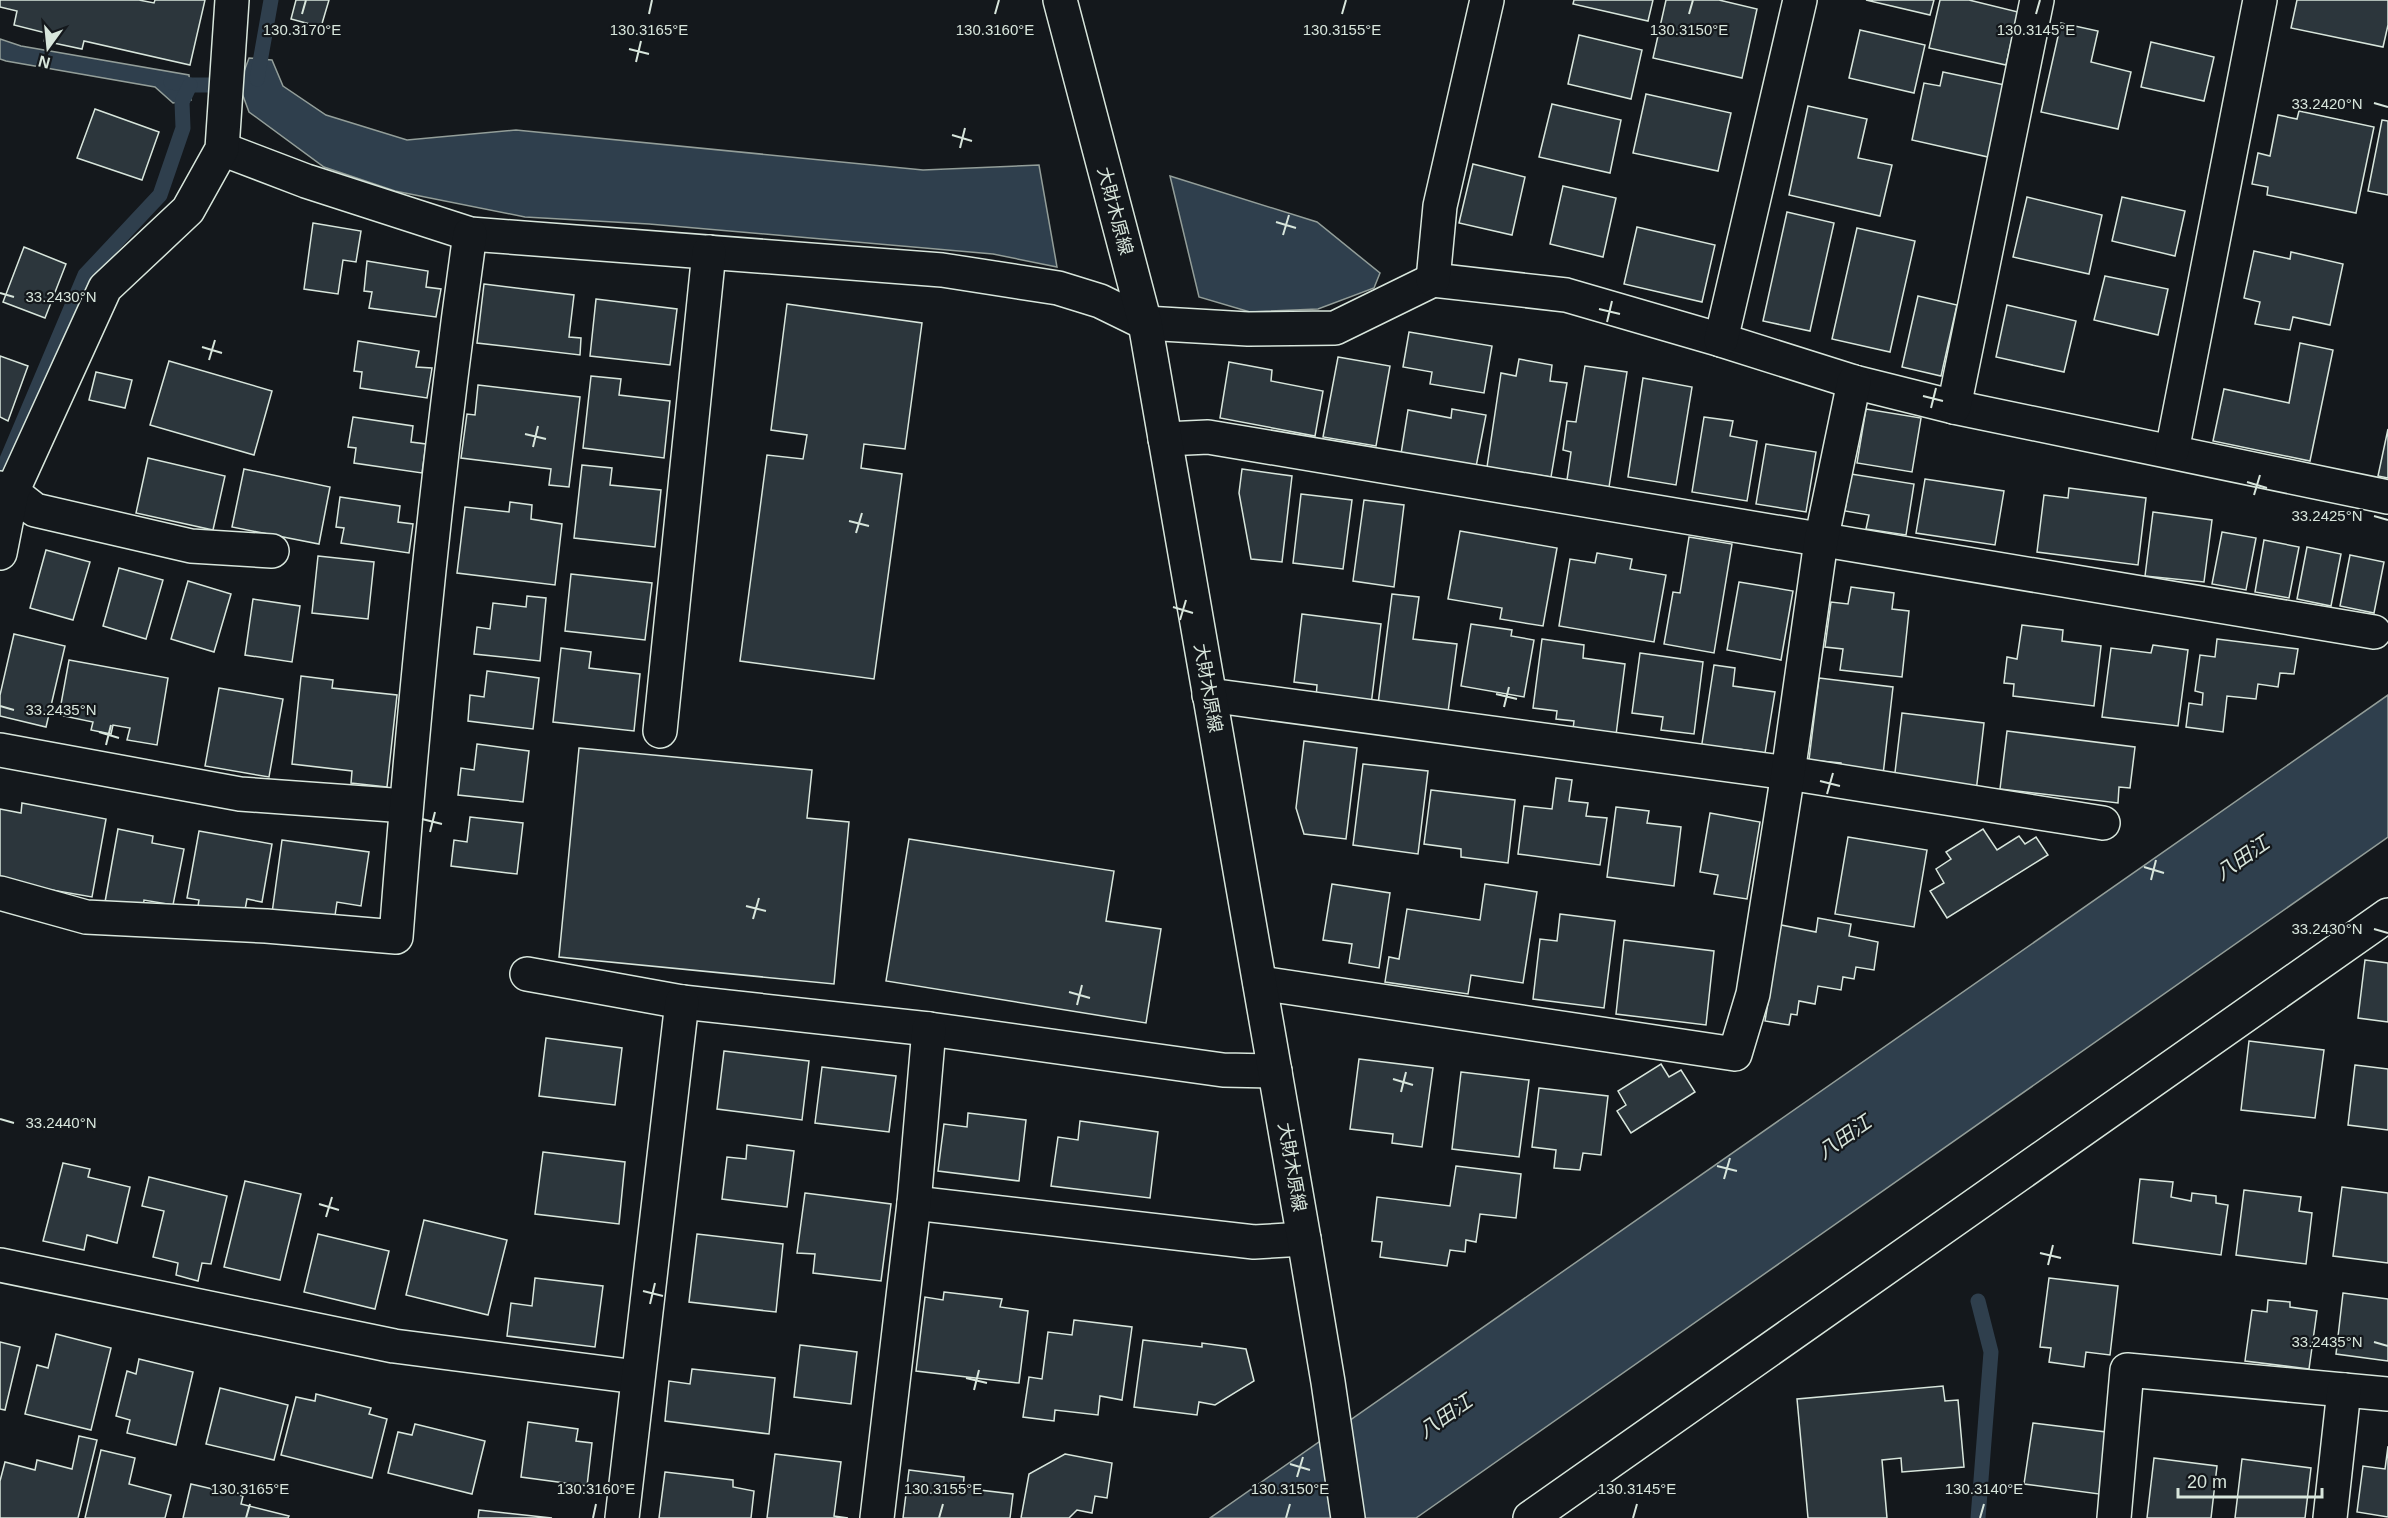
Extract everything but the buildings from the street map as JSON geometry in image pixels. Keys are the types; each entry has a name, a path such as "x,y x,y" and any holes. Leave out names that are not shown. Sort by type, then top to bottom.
{"street":[{"path":"0,553 6,490 105,288 188,210 222,149 232,0"},
{"name":"大財木原線","path":"1060,0 1145,323 1304,1239 1348,1518"},
{"path":"1433,280 1440,206 1487,0"},
{"path":"1721,340 1800,0"},
{"path":"1954,407 2037,0"},
{"path":"2172,451 2260,0"},
{"path":"222,149 306,181 470,234 942,270 1058,288 1100,301 1145,323 1248,330 1335,328 1433,280 1566,295 1854,382 1954,407 2388,498"},
{"path":"0,893 86,917 266,926 396,937 406,806 452,364 470,234"},
{"path":"660,731 709,252"},
{"path":"1260,983 1736,1054 1753,994 1788,773 1821,541 1854,382"},
{"path":"1165,439 1208,437 2374,632"},
{"path":"6,490 35,510 68,518 191,546 272,551"},
{"path":"1209,695 1788,773 2103,823"},
{"path":"0,750 240,794 406,806"},
{"path":"1530,1518 2388,915"},
{"path":"527,974 682,1002 929,1029 1223,1070 1275,1071"},
{"path":"622,1518 682,1002"},
{"path":"877,1518 914,1203 929,1029"},
{"path":"914,1203 1254,1242 1304,1239"},
{"path":"0,1265 394,1346 637,1377"},
{"path":"2114,1518 2127,1370 2388,1394"},
{"path":"2330,1518 2344,1390"}],"water":[{"path":"0,39 21,46 189,75 191,100 173,103 155,87 6,61 0,59"},
{"path":"249,58 272,60 283,86 326,115 407,140 516,130 923,170 1039,165 1057,267 993,254 649,224 525,217 395,191 324,167 249,112 239,85"},
{"path":"1170,176 1317,222 1380,273 1374,288 1318,309 1250,312 1199,297"},
{"name":"八田江","path":"2388,695 2388,837 1416,1518 1210,1518"}],"waterway":[{"path":"257,79 271,0"},
{"path":"171,82 190,85 231,85"},
{"path":"0,476 85,275 160,195 183,128 182,102 190,85"},
{"path":"1978,1301 1991,1352 1978,1518"}]}
